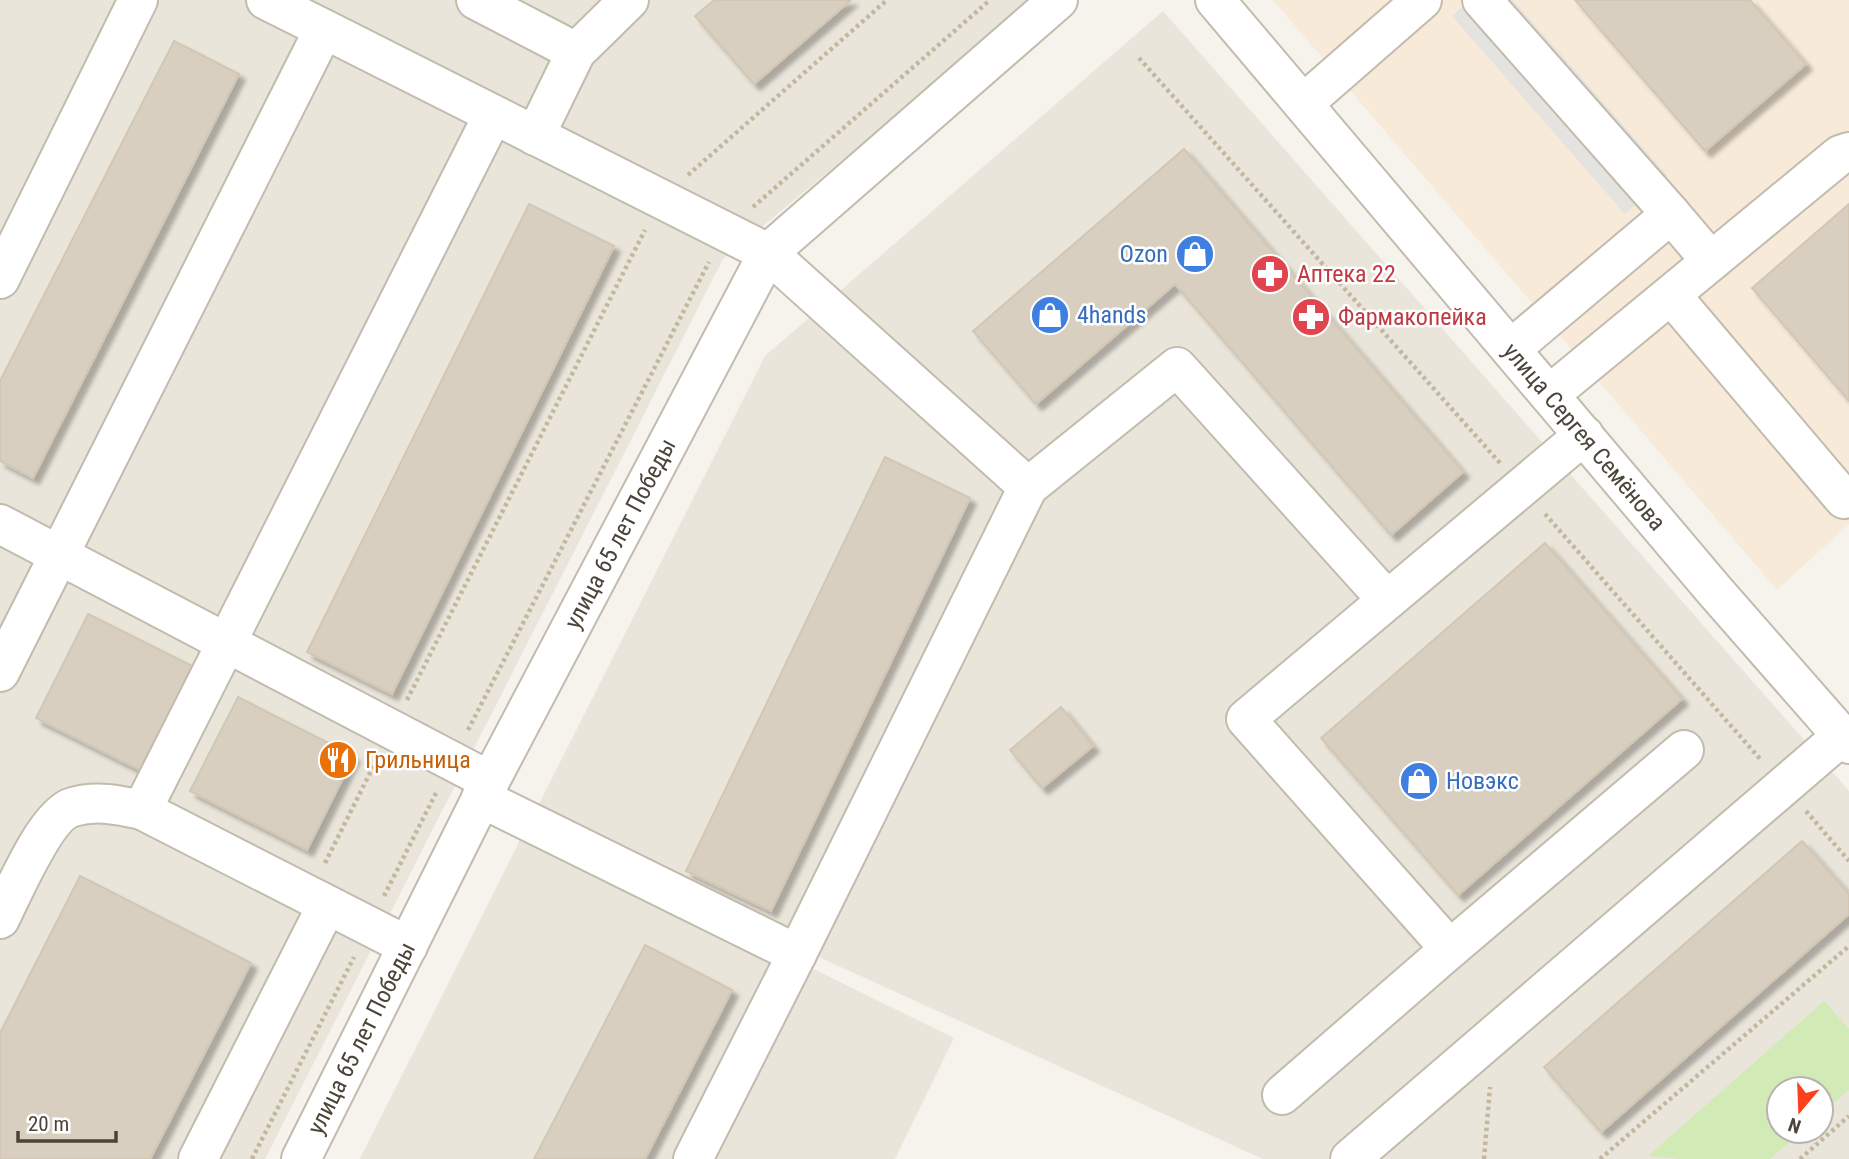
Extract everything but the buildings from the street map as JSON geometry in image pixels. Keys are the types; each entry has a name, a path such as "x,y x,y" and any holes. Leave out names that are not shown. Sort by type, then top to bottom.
{"street":[{"path":"0,279 138,0"},
{"path":"266,0 768,253 1027,487"},
{"path":"475,0 576,52"},
{"path":"535,136 576,52 629,0"},
{"name":"улица 65 лет Победы","path":"301,1159 485,789 768,253 1058,0"},
{"name":"улица Сергея Семёнова","path":"1215,0 1845,740"},
{"path":"1304,103 1422,0"},
{"path":"1482,0 1711,261"},
{"path":"0,672 324,29"},
{"path":"142,810 493,114"},
{"path":"1549,394 1840,155 1849,152"},
{"path":"1511,349 1671,214"},
{"path":"1671,295 1844,499"},
{"path":"693,1159 1027,487 1177,367 1387,600"},
{"path":"1450,949 1246,719 1584,435"},
{"path":"0,524 392,730 485,789 797,954"},
{"path":"1350,1159 1783,786 1845,740"},
{"path":"1282,1095 1684,750"},
{"path":"0,919 45,831 70,807 104,802 142,810 408,946"},
{"path":"198,1159 317,900"}],"path":[{"path":"317,900 392,730 660,199 887,0"},
{"path":"1139,58 1849,861"},
{"path":"1600,1159 1849,946"},
{"path":"1484,1159 1494,1035"},
{"path":"1800,1159 1849,1116"}],"shaded area":[{"path":"0,0 1035,0 723,259 265,1159 0,1159"},
{"path":"1273,0 1849,0 1849,524 1777,590"},
{"path":"1470,0 1513,0 1668,176 1625,214 1452,16"},
{"path":"1163,11 1849,791 1849,1159 1263,1159 810,953 533,816 765,356"},
{"path":"526,828 954,1038 895,1159 360,1159"}],"green space":[{"path":"1824,1001 1849,1029 1849,1090 1835,1102 1835,1075 1765,1075 1765,1145 1786,1145 1770,1159 1679,1159 1648,1156"}],"place":[{"name":"Ozon","path":"1195,254"},
{"name":"Аптека 22","path":"1270,274"},
{"name":"4hands","path":"1050,315"},
{"name":"Фармакопейка","path":"1311,317"},
{"name":"Грильница","path":"338,760"},
{"name":"Новэкс","path":"1419,781"}]}
